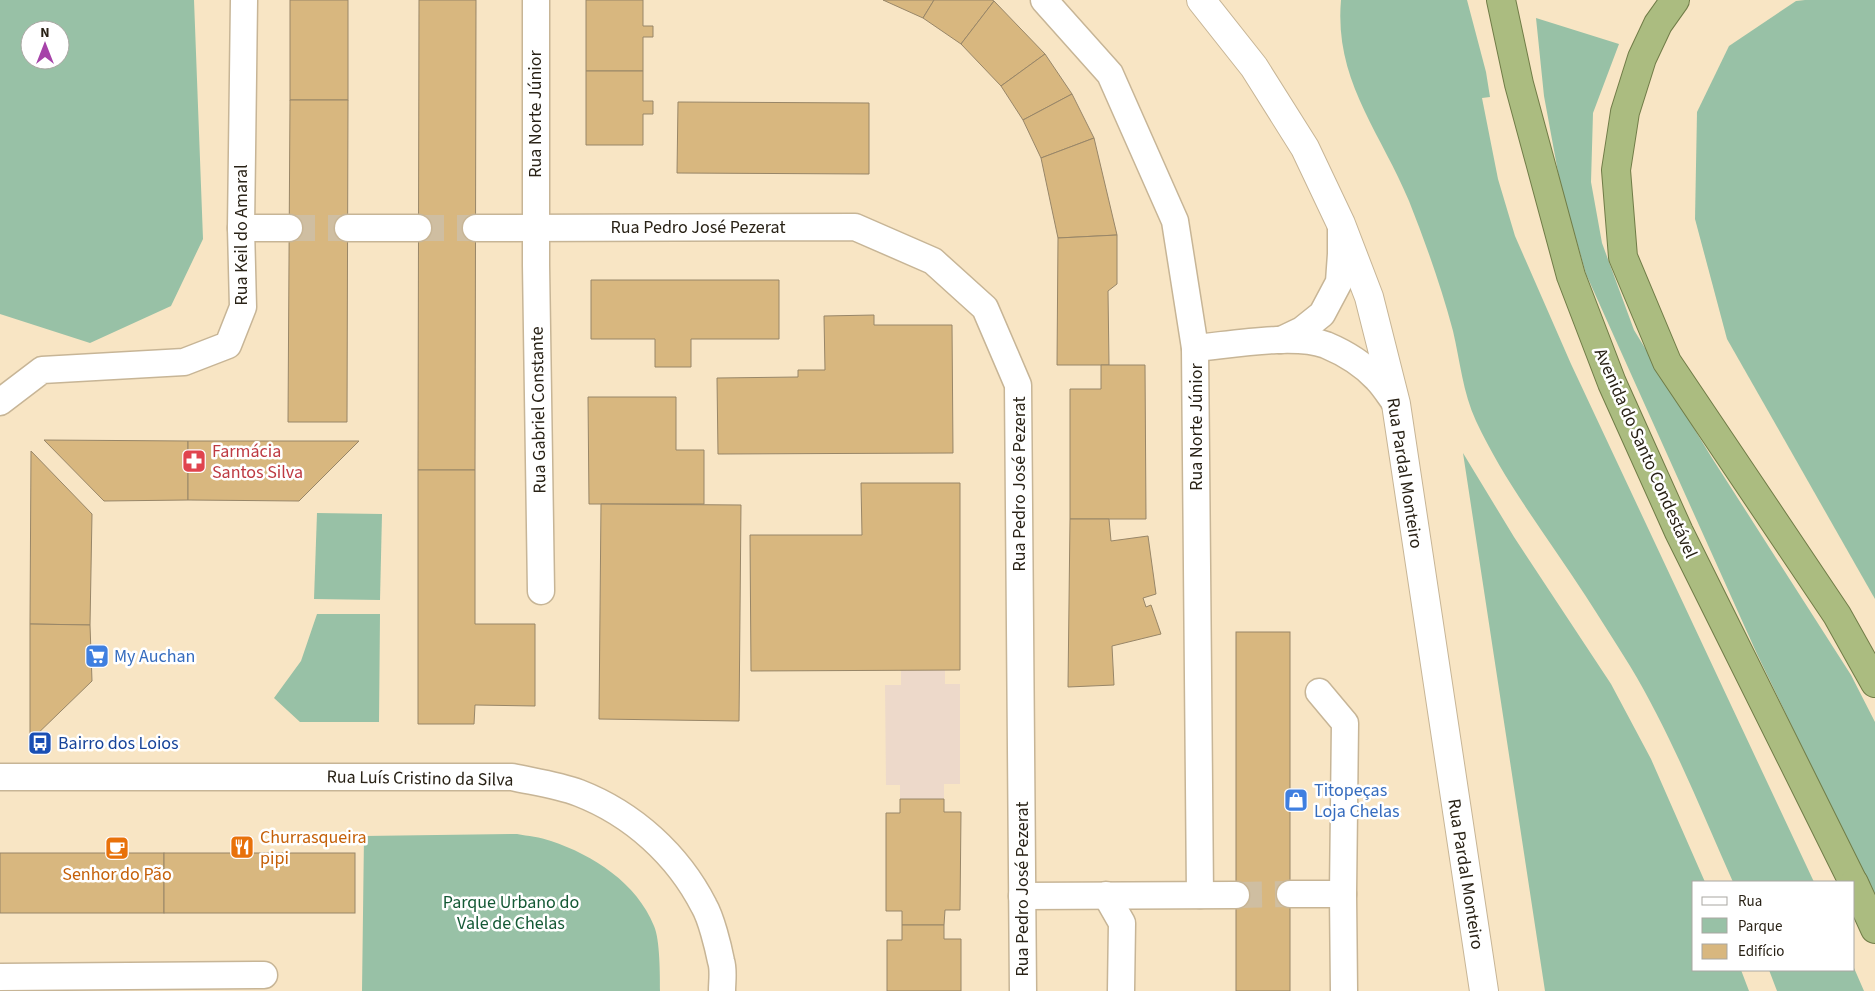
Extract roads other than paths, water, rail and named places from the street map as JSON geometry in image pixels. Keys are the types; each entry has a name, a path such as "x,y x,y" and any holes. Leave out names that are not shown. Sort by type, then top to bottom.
{"highway":[{"name":"Avenida do Santo Condestável","path":"1501,0 1519,84 1571,276 1612,383 1679,532 1853,881"},
{"path":"1675,0 1658,24 1642,58 1625,112 1616,170 1623,258 1667,362 1837,615 1875,683"},
{"name":"Avenida do Santo Condestável","path":"1855,885 1875,929"}],"street":[{"name":"Rua Keil do Amaral","path":"0,402 42,370 184,362 228,345 243,307 241,228 244,0"},
{"name":"Rua Norte Júnior","path":"536,0 536,228"},
{"name":"Rua Norte Júnior","path":"1044,0 1110,74 1175,221 1195,348 1200,895"},
{"name":"Rua Pardal Monteiro","path":"1201,0 1254,67 1305,148 1341,224 1368,297 1396,404 1484,991"},
{"path":"1281,340 1302,330 1322,314 1339,282 1342,254 1341,224"},
{"name":"Rua Pedro José Pezerat","path":"476,228 856,227 933,261 985,308 1018,385 1022,991"},
{"path":"241,228 289,228"},
{"path":"348,228 418,228"},
{"name":"Rua Gabriel Constante","path":"536,228 541,592"},
{"path":"1195,348 1281,340 1305,340 1325,344 1355,359 1378,380 1396,404"},
{"path":"1319,692 1345,723 1344,991"},
{"name":"Rua Luís Cristino da Silva","path":"0,777 512,777 579,793 614,810 650,836 678,866 705,907 722,962 722,991"},
{"path":"1290,894 1343,894"},
{"path":"1106,895 1122,923 1121,991"},
{"path":"1022,896 1236,895"},
{"path":"0,977 264,975"}],"tunnel":[{"path":"289,228 348,228"},
{"path":"418,228 476,228"},
{"path":"1236,895 1290,894"}],"place":[{"name":"Farmácia Santos Silva","path":"194,461"},
{"name":"My Auchan","path":"97,656"},
{"name":"Bairro dos Loios","path":"40,743"},
{"name":"Titopeças Loja Chelas","path":"1296,800"},
{"name":"Churrasqueira pipi","path":"242,847"},
{"name":"Senhor do Pão","path":"117,848"}],"park label":[{"name":"Parque Urbano do Vale de Chelas","path":"511,912"}]}
